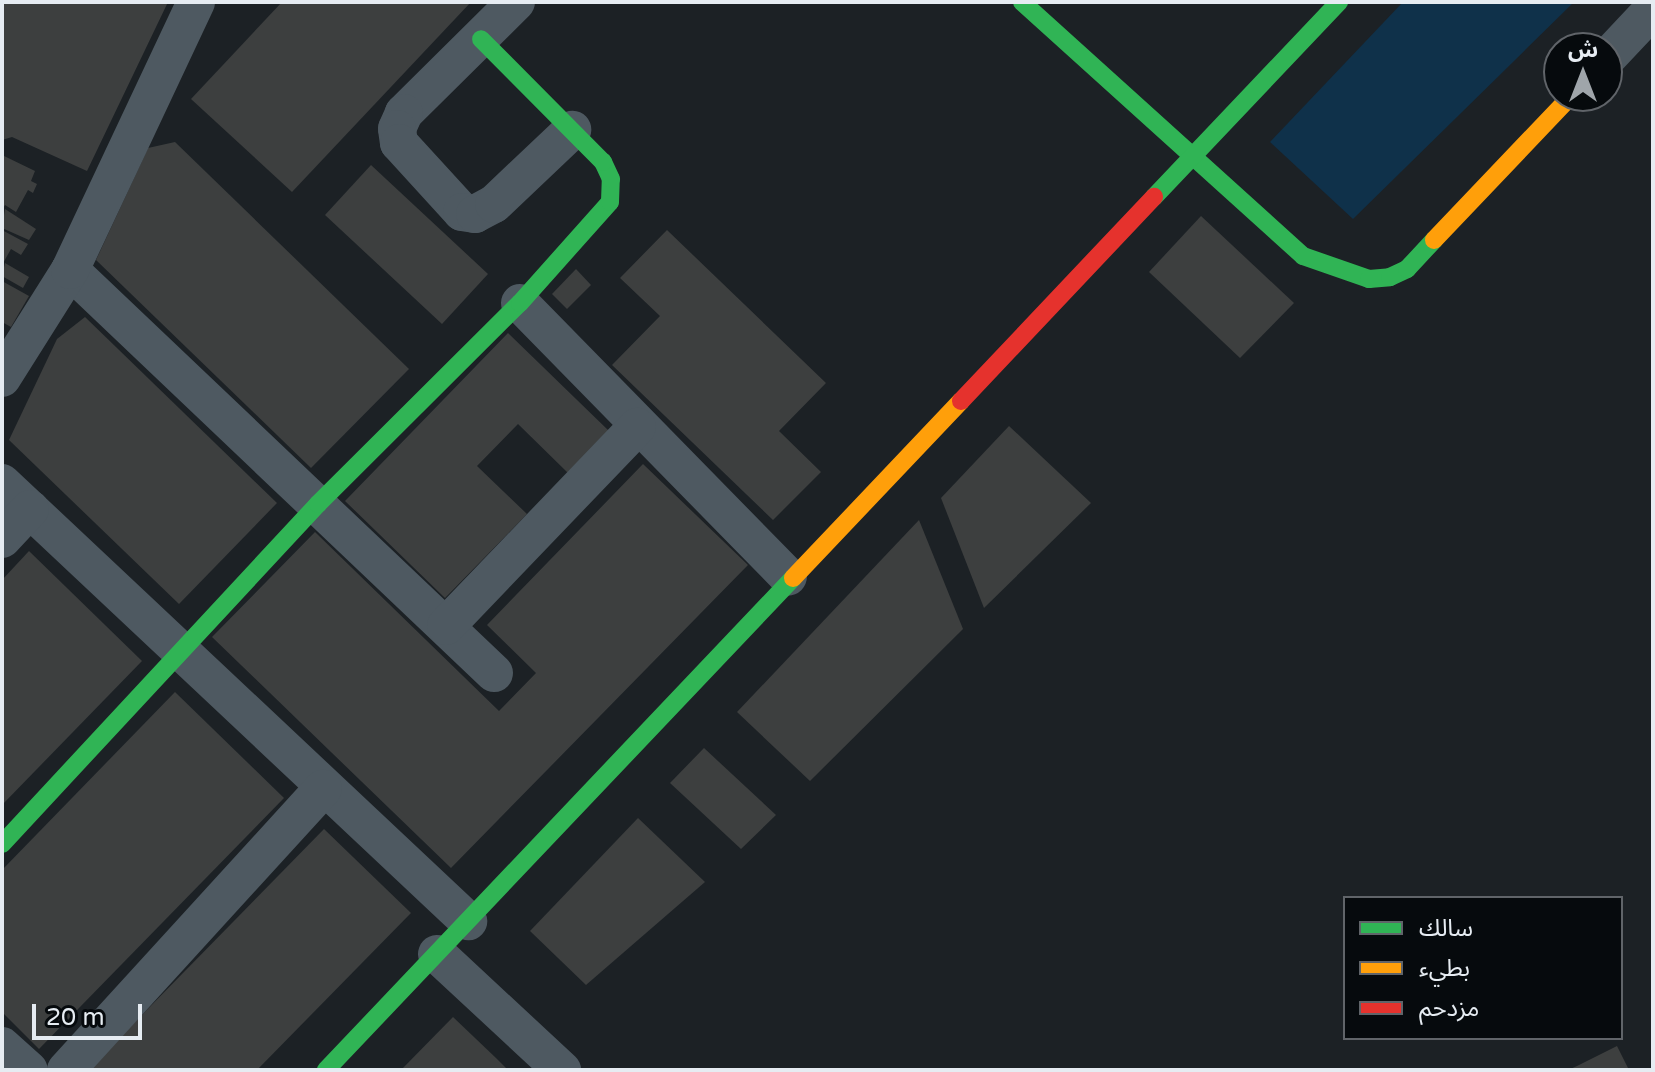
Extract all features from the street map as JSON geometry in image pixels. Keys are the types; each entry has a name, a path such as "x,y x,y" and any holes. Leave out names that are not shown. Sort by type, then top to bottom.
{"street":[{"path":"2,378 70,270 196,2"},
{"path":"516,2 404,113 397,129 399,143 462,212 475,214 494,204 572,130"},
{"path":"1022,2 1303,256 1336,271 1390,277 1407,269 1556,112"},
{"path":"326,1070 788,577 1190,156 1323,7"},
{"path":"1623,41 1653,9"},
{"path":"2,844 318,504 520,303 610,202 608,170 481,39"},
{"path":"70,270 494,673"},
{"path":"520,303 637,427 788,577"},
{"path":"446,626 637,427"},
{"path":"2,483 323,789 468,921"},
{"path":"2,539 30,509"},
{"path":"66,1070 323,789"},
{"path":"437,954 562,1070"},
{"path":"2,1046 29,1070"}],"shaded area":[{"path":"1403,2 1574,2 1353,219 1270,142"}],"building":[{"path":"2,2 168,2 87,171 12,137 2,140"},
{"path":"282,2 471,2 292,192 191,99"},
{"path":"175,142 409,369 311,468 96,260 148,148"},
{"path":"2,155 35,171 31,181 37,184 33,193 28,190 16,212 5,205 2,210"},
{"path":"371,165 488,274 442,324 325,215"},
{"path":"5,209 36,229 29,240 2,228"},
{"path":"1201,216 1294,303 1240,358 1149,272"},
{"path":"2,230 28,244 21,255 11,249 2,265"},
{"path":"667,230 826,383 779,431 821,472 773,520 612,365 660,316 620,278"},
{"path":"5,263 29,277 23,288 2,276"},
{"path":"576,269 591,285 567,309 552,294"},
{"path":"2,281 29,296 11,327 2,322"},
{"path":"85,317 277,503 179,604 9,440 57,339"},
{"path":"508,333 609,431 568,473 518,424 477,466 527,514 445,598 345,501"},
{"path":"1009,426 1091,503 984,608 941,498"},
{"path":"643,464 748,565 451,868 212,637 315,532 499,711 536,673 487,625"},
{"path":"919,520 963,629 810,781 737,712"},
{"path":"29,551 142,661 2,805 2,580"},
{"path":"175,692 284,798 39,1049 2,1012 2,870"},
{"path":"704,748 776,815 741,849 670,783"},
{"path":"638,818 705,882 586,985 530,931"},
{"path":"324,829 411,913 257,1070 88,1070"},
{"path":"453,1017 496,1058 508,1070 401,1070"},
{"path":"1617,1046 1629,1070 1568,1070 1577,1066"}],"traffic: fast":[{"path":"1022,2 1303,256 1369,279 1390,277 1407,269 1434,240"},
{"path":"1154,197 1339,2"},
{"path":"2,844 318,504 520,303 610,202 611,179 603,162 481,39"},
{"path":"326,1070 793,578"}],"traffic: slow":[{"path":"1434,240 1556,112"},
{"path":"793,578 961,401"}],"traffic: jam":[{"path":"961,401 1154,197"}]}
